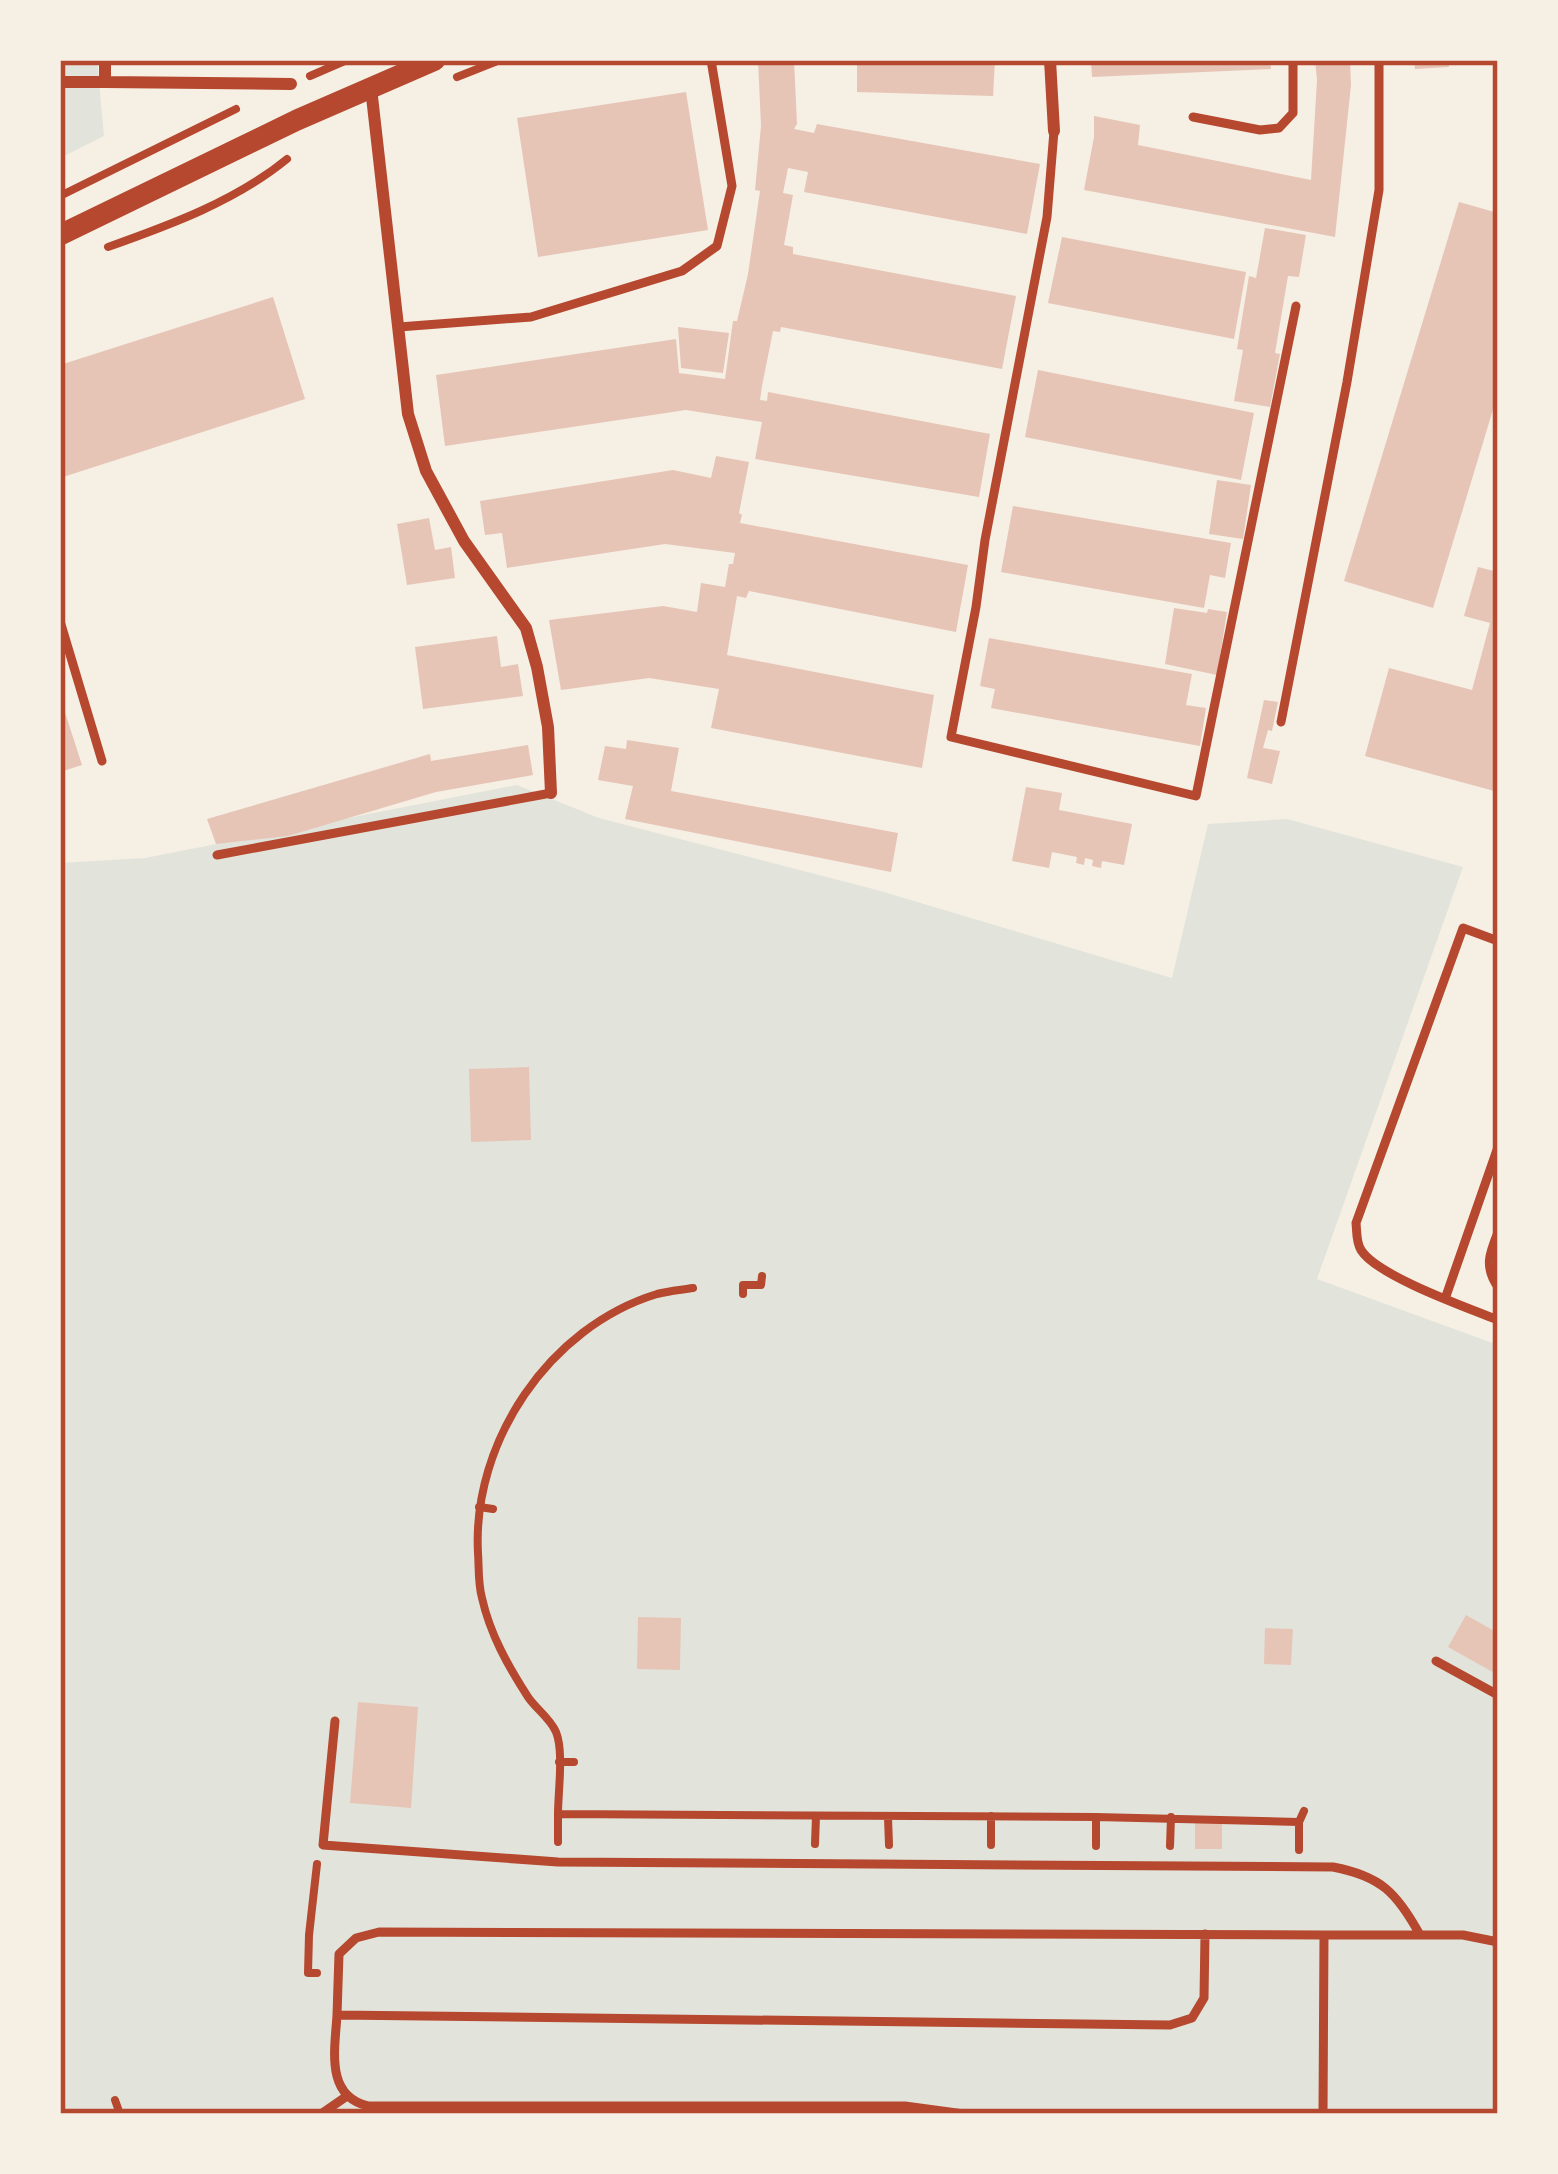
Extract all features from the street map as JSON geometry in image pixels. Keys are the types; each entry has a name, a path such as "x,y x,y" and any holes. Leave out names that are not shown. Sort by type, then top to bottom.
{"street":[{"path":"105,60 105,82"},
{"path":"60,235 297,120 435,60"},
{"path":"1050,60 1054,131"},
{"path":"60,82 291,84"},
{"path":"371,88 408,414 426,472 464,542 526,628 548,727 551,794"}],"lane":[{"path":"399,327 531,317 682,271 717,246 732,186 711,60"},
{"path":"1193,117 1260,130 1279,128 1293,113 1293,60"},
{"path":"1281,722 1379,190 1378,60"},
{"path":"1054,131 1047,218 951,737 1196,796 1296,306"},
{"path":"60,621 102,761"},
{"path":"218,855 551,794"},
{"path":"1498,941 1463,928 1357,1222 1358,1246 1371,1262 1498,1320"},
{"path":"1445,1299 1498,1147"},
{"path":"1436,1661 1498,1695"},
{"path":"335,1720 323,1845 558,1862 1334,1867 1362,1872 1384,1887 1406,1910 1420,1935"},
{"path":"964,2114 904,2106 356,2103 339,2085 334,2068 339,1954 356,1938 379,1932 1463,1935 1498,1942"},
{"path":"337,2015 1170,2025 1192,2018 1204,1998 1205,1934"},
{"path":"1323,2114 1324,1934"},
{"path":"322,2114 346,2096"}],"path":[{"path":"60,196 200,125 347,60"},
{"path":"1498,1231 1487,1267 1498,1288"},
{"path":"743,1294 743,1285 761,1285 762,1276"},
{"path":"558,1827 558,1737 498,1648 481,1595 477,1524 484,1477 506,1424 542,1370 616,1312 657,1294 693,1288"},
{"path":"479,1507 494,1509"},
{"path":"559,1762 574,1762"},
{"path":"846,1816 847,1805"},
{"path":"558,1814 1213,1814 1299,1824 1304,1811"},
{"path":"815,1847 816,1816"},
{"path":"888,1816 889,1849"},
{"path":"991,1850 992,1816"},
{"path":"1095,1850 1096,1816"},
{"path":"1169,1850 1171,1817"},
{"path":"317,1973 308,1973 309,1935 317,1852 323,1845"},
{"path":"115,2100 120,2114"}],"shaded area":[{"path":"60,60 97,60 104,136 60,158"},
{"path":"517,785 599,818 877,890 1172,978 1208,824 1287,819 1463,867 1317,1279 1498,1345 1498,2114 60,2114 60,863 145,858"}],"building":[{"path":"758,60 794,60 794,129 814,133 817,124 1040,164 1027,234 804,192 808,172 788,168 783,193 793,195 784,245 793,247 793,254 1016,296 1002,369 781,327 780,332 773,331 762,386 760,400 767,401 768,392 990,434 979,497 755,459 762,422 686,410 445,446 436,375 676,339 679,373 725,379 760,191 755,190 761,126"},
{"path":"857,60 995,61 993,96 857,92"},
{"path":"1091,60 1270,60 1271,69 1092,77"},
{"path":"1315,60 1350,60 1335,237 1084,190 1094,116 1140,125 1138,145 1311,180"},
{"path":"1414,60 1448,60 1449,67 1415,69"},
{"path":"686,92 708,230 538,257 517,118"},
{"path":"1459,202 1498,213 1498,393 1433,608 1344,581"},
{"path":"1265,228 1306,235 1299,277 1288,276 1270,407 1234,401 1249,276 1256,278"},
{"path":"1062,237 1246,272 1234,339 1048,303"},
{"path":"273,297 305,399 60,478 60,365"},
{"path":"678,327 729,333 723,373 681,368"},
{"path":"1038,370 1254,413 1241,480 1025,437"},
{"path":"716,456 749,462 740,523 968,565 956,632 749,591 746,598 737,596 727,655 934,695 922,768 711,728 719,689 649,678 561,690 549,620 663,606 697,612 701,583 725,587 735,553 665,544 507,568 502,533 485,535 480,501 673,470 711,478"},
{"path":"1217,480 1251,485 1243,539 1209,534"},
{"path":"1013,506 1231,543 1225,578 1210,575 1204,608 1001,572"},
{"path":"429,518 435,550 451,547 455,578 407,585 397,524"},
{"path":"1478,567 1498,572 1498,792 1365,756 1389,668 1472,690 1490,623 1464,616"},
{"path":"1174,608 1227,612 1217,675 1165,664"},
{"path":"497,636 501,667 518,664 523,696 423,709 415,647"},
{"path":"989,638 1192,674 1186,705 1206,708 1200,746 991,708 995,689 980,686"},
{"path":"60,697 82,765 60,772"},
{"path":"1264,700 1278,702 1263,748 1280,751 1272,784 1247,778"},
{"path":"627,740 679,748 671,791 898,833 891,872 625,819 633,786 598,780 605,746 626,749"},
{"path":"528,745 533,775 436,792 288,836 216,844 207,819 430,754 431,761"},
{"path":"1026,787 1062,793 1059,810 1132,824 1124,865 1102,861 1101,868 1085,858 1084,865 1076,863 1077,857 1052,852 1049,868 1012,861"},
{"path":"529,1067 531,1140 471,1142 469,1069"},
{"path":"1466,1615 1498,1633 1498,1675 1448,1647"},
{"path":"638,1617 681,1618 680,1670 637,1669"},
{"path":"1265,1628 1293,1629 1291,1665 1264,1664"},
{"path":"358,1702 418,1707 411,1808 350,1803"},
{"path":"1195,1822 1222,1822 1222,1849 1195,1849"}]}
